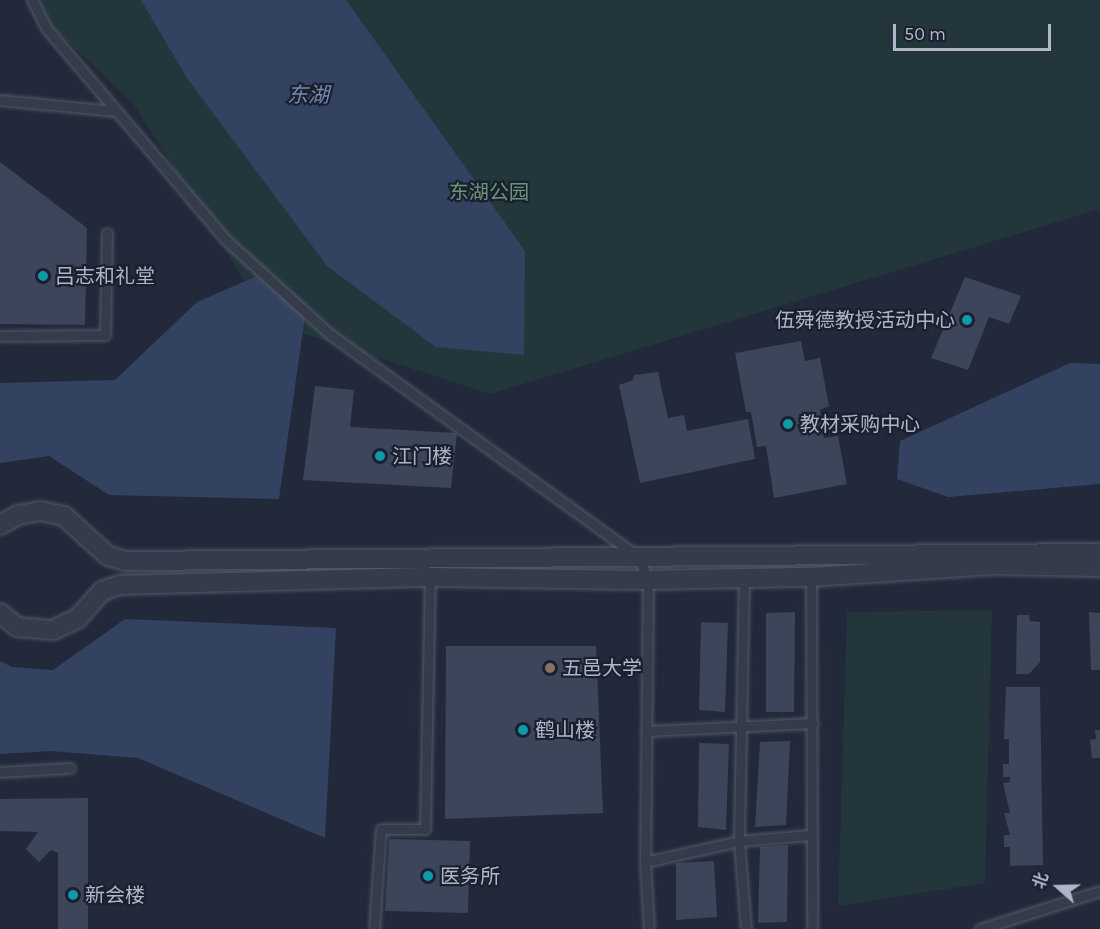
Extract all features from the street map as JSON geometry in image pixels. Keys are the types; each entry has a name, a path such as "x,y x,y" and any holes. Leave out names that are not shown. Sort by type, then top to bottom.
{"street":[{"path":"0,525 41,512 64,516 108,556 125,561 1100,553"},
{"path":"0,614 17,627 53,630 77,619 102,591 119,585 430,577 648,580 744,575 812,577 993,565 1100,567"}],"lane":[{"path":"32,0 47,29 225,239 331,334 639,557 648,580 645,862 650,929"},
{"path":"0,100 115,111"},
{"path":"0,336 105,335 107,233"},
{"path":"744,575 739,841 746,929"},
{"path":"374,929 381,829 425,829 430,577"},
{"path":"812,577 813,723 810,836 812,929"},
{"path":"647,731 743,723 813,723"},
{"path":"0,772 70,768"},
{"path":"645,862 739,841 810,836"},
{"path":"980,929 1100,891"}],"green space":[{"name":"东湖公园","path":"38,0 1100,0 1100,209 490,394 271,323 133,103 52,27"},
{"path":"992,610 985,883 838,906 847,612"}],"water":[{"name":"东湖","path":"141,0 346,0 525,251 524,355 436,347 327,266 187,78"},
{"path":"257,276 305,316 279,499 109,495 49,456 0,463 0,383 115,380 197,302"},
{"path":"1070,363 1100,364 1100,484 948,497 897,479 900,441"},
{"path":"125,619 336,628 325,838 138,758 50,751 0,754 0,661 12,667 53,670"}],"building":[{"name":"吕志和礼堂","path":"0,162 87,228 85,325 0,324"},
{"name":"伍舜德教授活动中心","path":"965,277 1021,296 1009,324 989,317 968,370 931,358"},
{"name":"教材采购中心","path":"801,341 805,361 820,358 829,406 820,410 824,438 838,436 847,484 774,498 766,446 757,447 751,412 746,412 735,353"},
{"path":"658,372 668,418 684,415 687,431 748,419 755,459 640,483 619,385 633,380 634,375"},
{"name":"江门楼","path":"315,386 354,390 350,427 457,433 451,488 303,480"},
{"path":"795,612 794,712 766,712 766,613"},
{"path":"1089,612 1100,613 1100,670 1091,670"},
{"path":"1017,615 1029,615 1030,621 1040,622 1040,662 1029,674 1016,674"},
{"path":"701,622 728,623 725,712 699,710"},
{"name":"鹤山楼","path":"446,646 596,646 603,813 445,819"},
{"path":"1006,687 1040,687 1043,865 1010,866 1010,847 1004,847 1004,835 1010,835 1004,813 1010,813 1003,783 1010,782 1010,777 1003,777 1003,764 1009,764 1009,739 1004,739"},
{"path":"1095,730 1100,730 1100,758 1092,758 1090,740 1096,739"},
{"path":"790,741 786,825 755,827 760,742"},
{"path":"699,743 729,744 726,830 698,827"},
{"name":"新会楼","path":"88,798 88,929 58,929 58,853 51,850 39,862 26,849 38,832 0,831 0,799"},
{"name":"医务所","path":"389,839 470,841 468,913 385,911"},
{"path":"788,845 787,922 758,923 760,847"},
{"path":"714,861 717,917 676,920 676,863"}],"place":[{"name":"吕志和礼堂","path":"43,276"},
{"name":"伍舜德教授活动中心","path":"967,320"},
{"name":"教材采购中心","path":"788,424"},
{"name":"江门楼","path":"380,456"},
{"name":"五邑大学","path":"550,668"},
{"name":"鹤山楼","path":"523,730"},
{"name":"医务所","path":"428,876"},
{"name":"新会楼","path":"73,895"}]}
